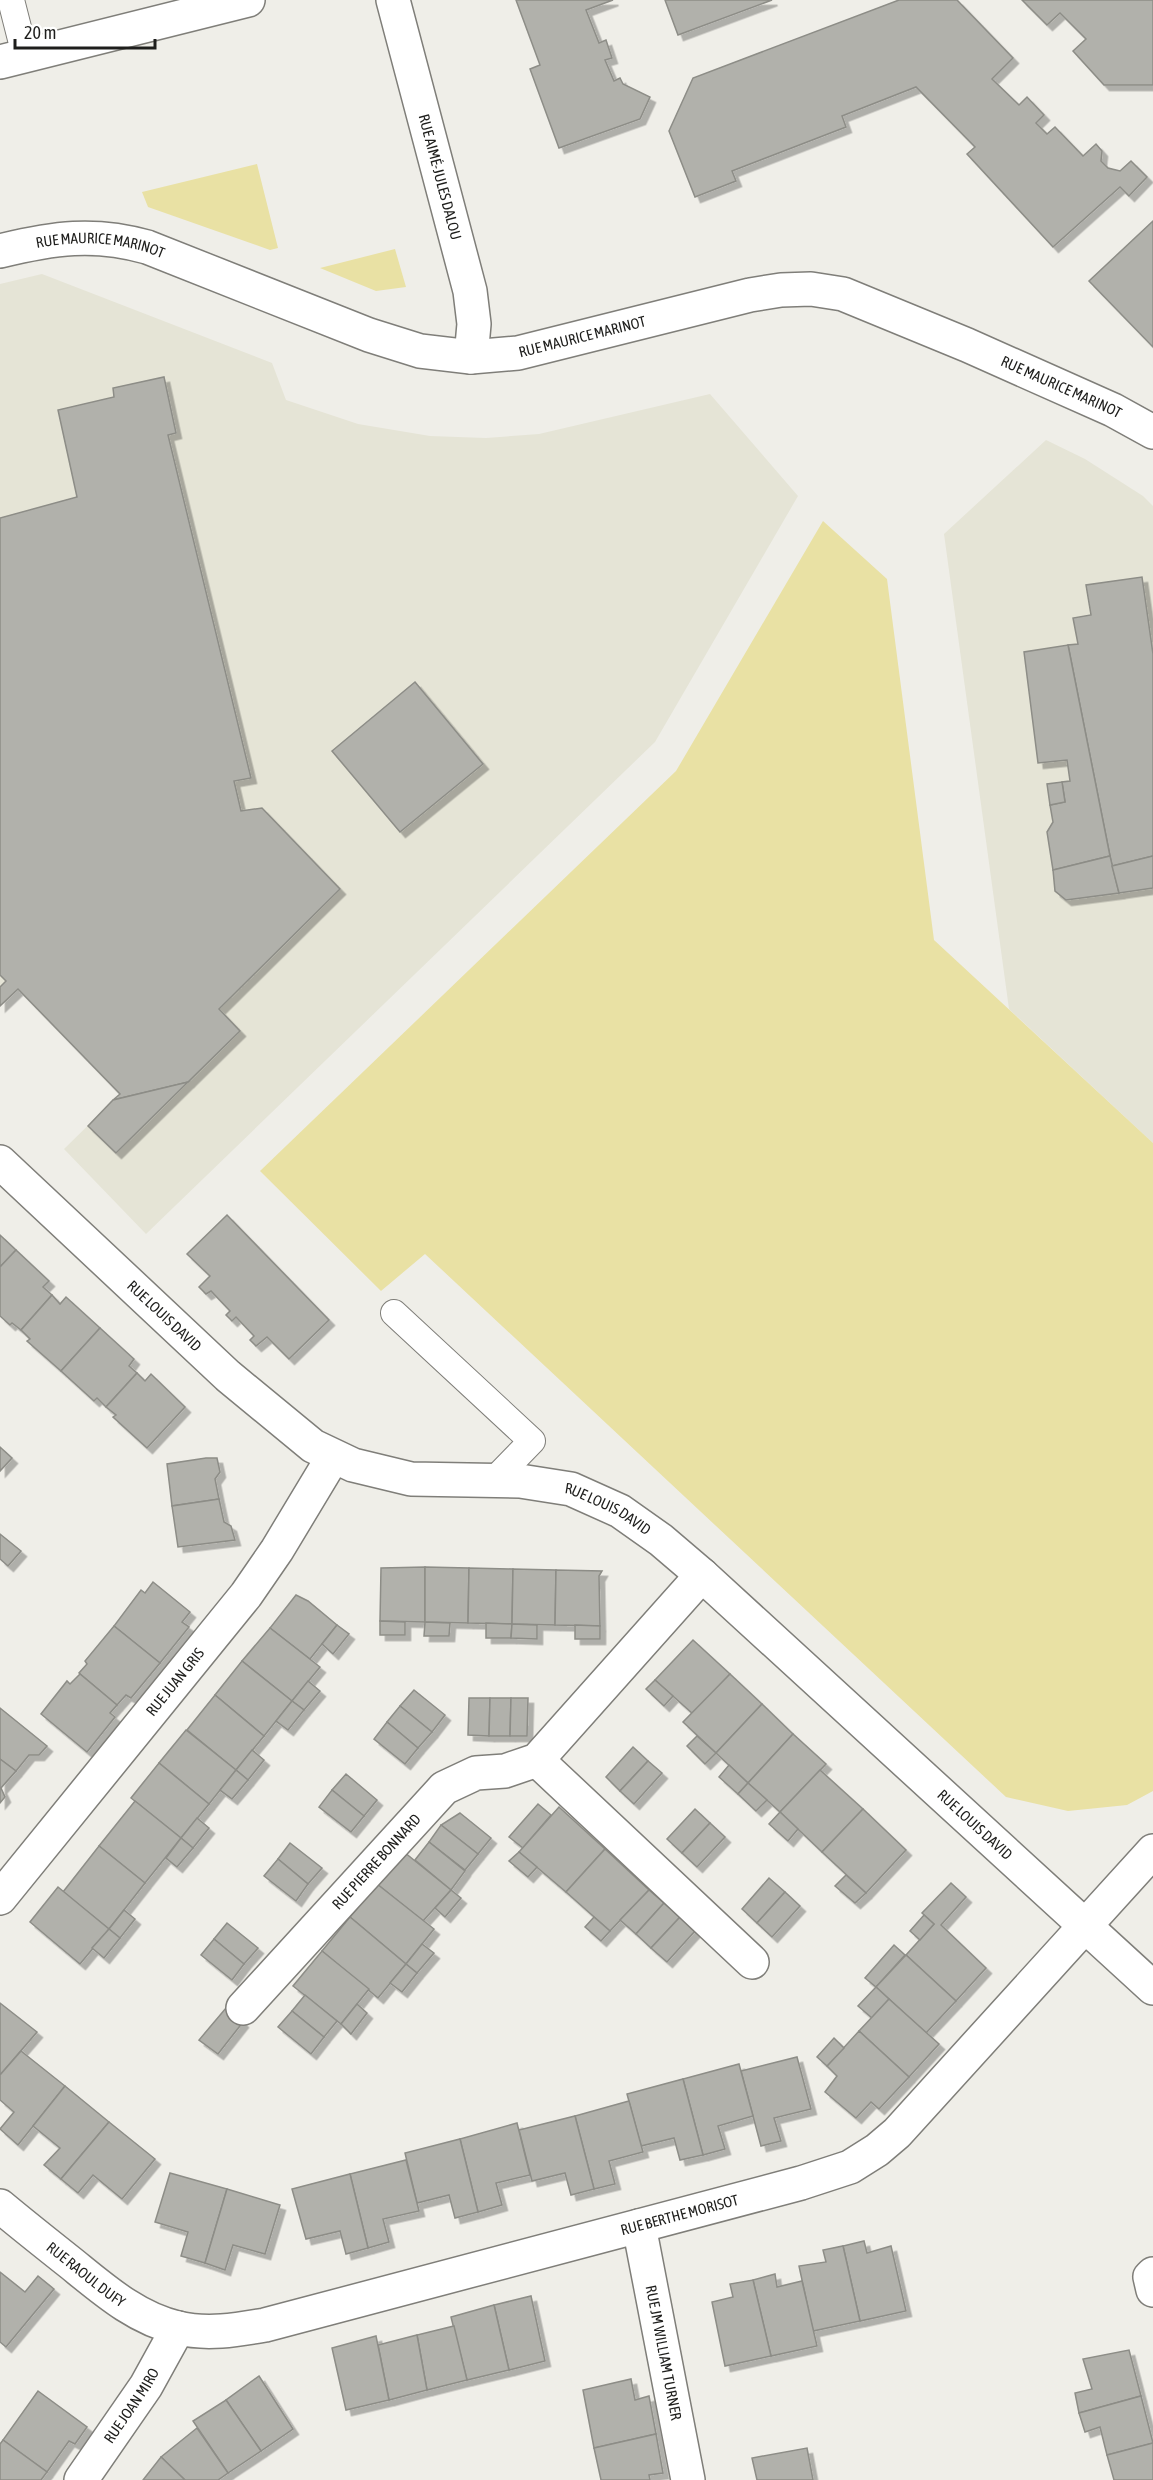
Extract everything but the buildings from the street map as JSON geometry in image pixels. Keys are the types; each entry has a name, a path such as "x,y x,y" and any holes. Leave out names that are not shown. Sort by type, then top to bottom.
{"street":[{"path":"13,58 248,0"},
{"name":"RUE AIMÉ-JULES DALOU","path":"393,0 470,291 474,324 471,357"},
{"name":"RUE MAURICE MARINOT","path":"0,250 47,240 103,237 126,241 147,247 369,335 420,351 471,357 518,352 750,295 781,290 811,289 843,294 919,324 1113,410 1153,432"},
{"name":"RUE LOUIS DAVID","path":"0,1162 247,1394 294,1432 333,1457 380,1473 411,1479 494,1480 545,1484 572,1490 620,1511 642,1526 702,1575 1153,1988"},
{"name":"RUE JUAN GRIS","path":"0,1898 246,1595 277,1550 333,1457"},
{"name":"RUE PIERRE BONNARD","path":"243,2008 444,1788 476,1773 504,1771 537,1760 702,1575"},
{"path":"537,1760 752,1962"},
{"name":"RUE BERTHE MORISOT","path":"178,2328 205,2331 235,2330 265,2325 639,2226 850,2167 877,2150 905,2125 1153,1851"},
{"name":"RUE RAOUL DUFY","path":"0,2206 110,2294 153,2320 178,2328"},
{"name":"RUE JM WILLIAM TURNER","path":"639,2226 688,2480"},
{"path":"1153,2274 1150,2277 1153,2290"},
{"name":"RUE JOAN MIRO","path":"81,2480 146,2386 178,2328"}],"lane":[{"path":"11,0 13,58"},
{"path":"394,1313 532,1441 494,1480"}],"shaded area":[{"path":"257,164 278,248 270,250 148,207 142,192"},
{"path":"395,249 406,287 376,291 320,268"},
{"path":"42,274 272,363 286,400 358,424 430,436 486,438 539,434 710,394 798,496 655,742 146,1234 64,1149 120,1094 18,989 0,1006 0,284"},
{"path":"1046,440 1085,459 1143,496 1153,506 1153,1143 1009,1009 944,534"},
{"path":"823,521 887,579 934,940 1153,1143 1153,1791 1127,1805 1068,1811 1006,1797 425,1254 381,1291 260,1171 676,771"}]}
